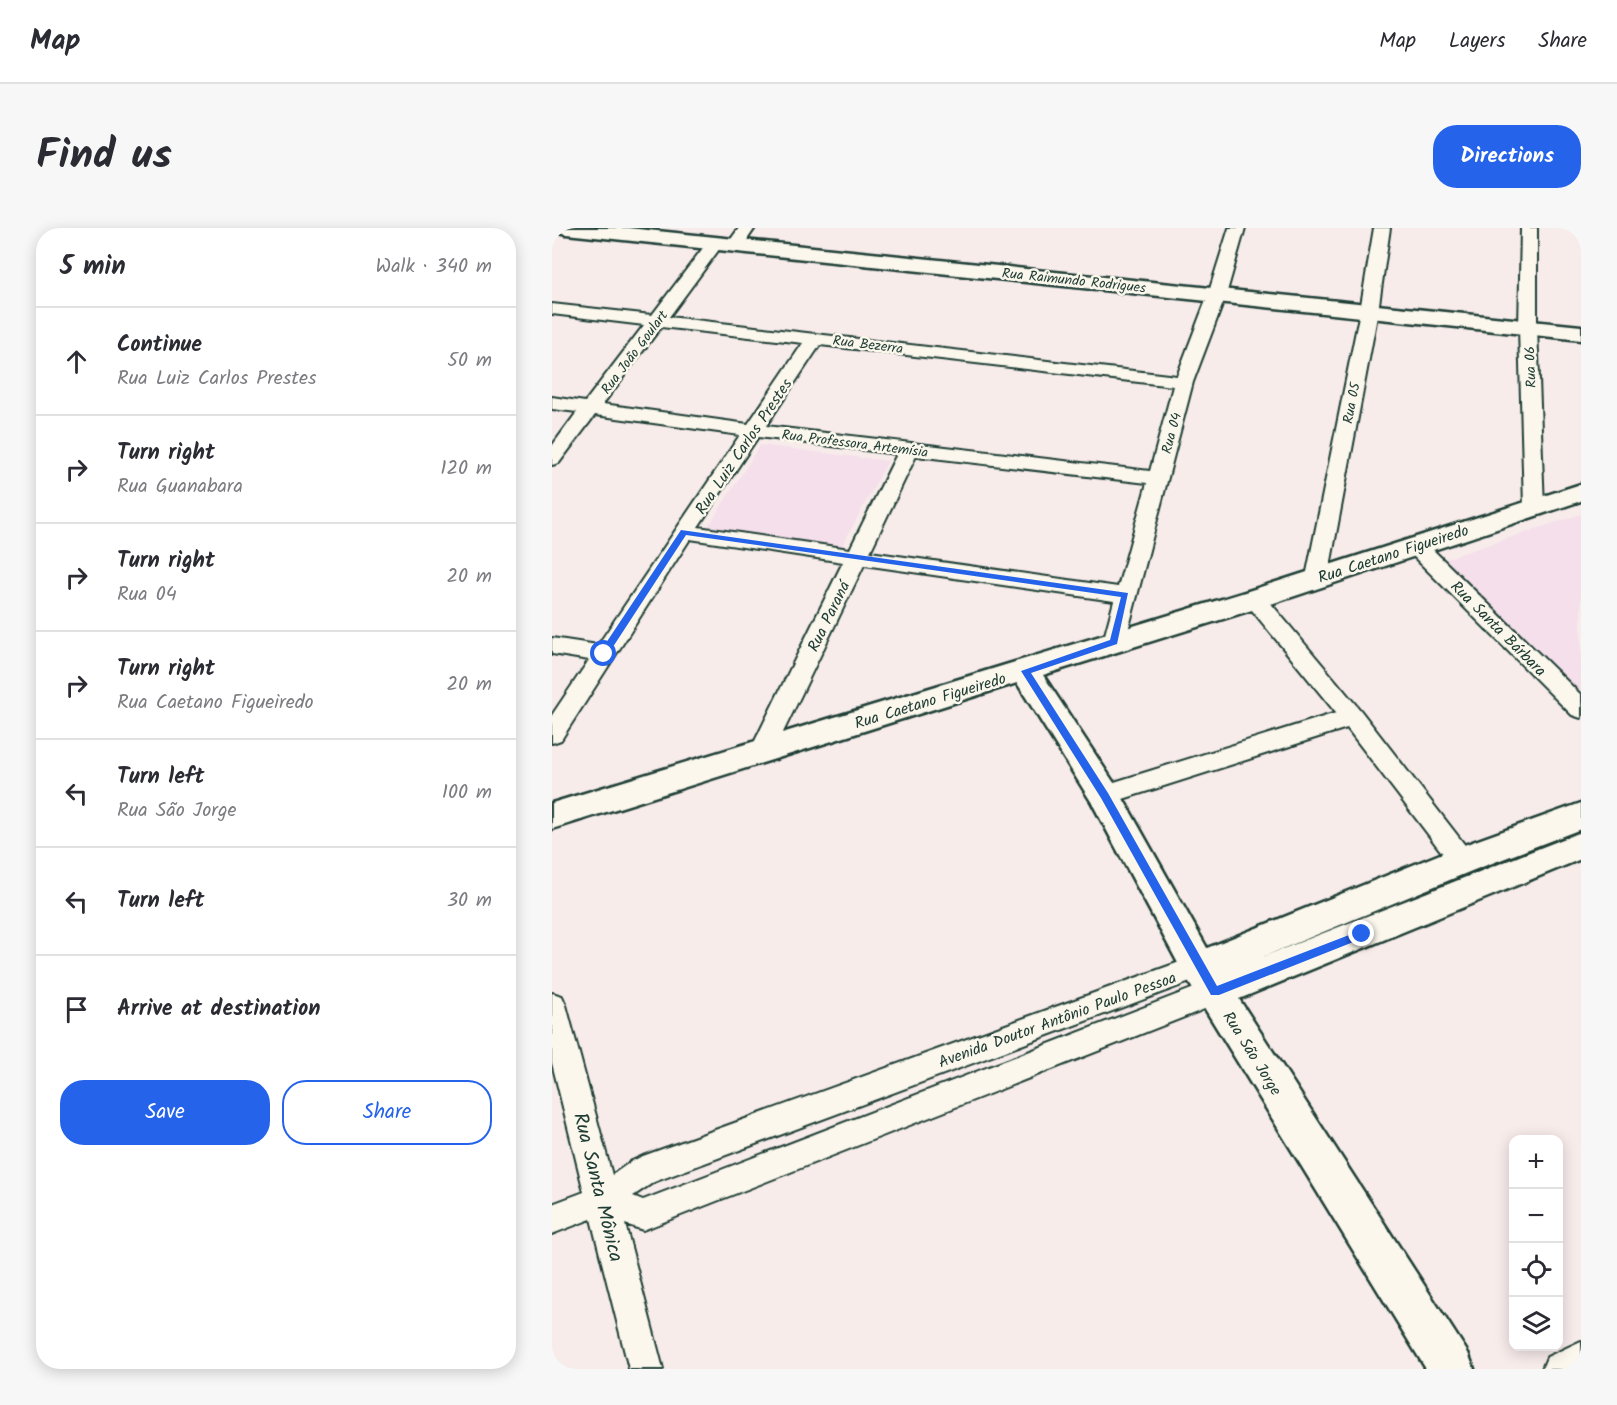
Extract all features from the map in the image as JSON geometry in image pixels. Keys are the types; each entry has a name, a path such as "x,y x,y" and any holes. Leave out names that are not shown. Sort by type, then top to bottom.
{"main road":[{"name":"Rua Raimundo Rodrigues","path":"566,228 732,239 1217,295 1581,333"},
{"name":"Rua Caetano Figueiredo","path":"552,816 1255,599 1581,492"},
{"name":"Rua São Jorge","path":"1025,671 1104,795 1207,979 1452,1369"},
{"name":"Avenida Doutor Antônio Paulo Pessoa","path":"1207,979 1462,860 1581,816"},
{"name":"Avenida Doutor Antônio Paulo Pessoa","path":"1207,979 1581,845"}],"street":[{"name":"Rua 04","path":"1114,642 1184,382 1217,295 1237,228"},
{"name":"Rua 05","path":"1317,577 1369,311 1382,228"},
{"name":"Rua 06","path":"1529,228 1528,328 1534,507"},
{"name":"Rua João Goulart","path":"552,459 657,321 732,239"},
{"name":"Rua Bezerra","path":"552,309 1184,382"},
{"name":"Rua Luiz Carlos Prestes","path":"552,734 684,532 816,338"},
{"name":"Rua Professora Artemísia","path":"552,403 754,431 1159,478"},
{"name":"Rua Paraná","path":"762,751 909,449"},
{"path":"684,532 1125,595"},
{"name":"Rua Santa Bárbara","path":"1417,547 1581,709"},
{"path":"1255,599 1352,717 1462,860"},
{"path":"552,646 604,654"},
{"path":"1104,795 1352,717"},
{"name":"Avenida Doutor Antônio Paulo Pessoa","path":"602,1200 643,1215 1207,979"},
{"name":"Avenida Doutor Antônio Paulo Pessoa","path":"552,1219 602,1200 643,1171 1207,979"},
{"name":"Rua Santa Mônica","path":"552,1005 646,1369"},
{"path":"1559,1369 1581,1358"}],"shaded area":[{"path":"760,445 888,461 841,548 708,527"},
{"path":"1581,514 1581,695 1442,560"}],"route":[{"path":"604,654 684,532 1125,595 1114,642 1025,671 1104,795 1215,992 1362,934"}]}
